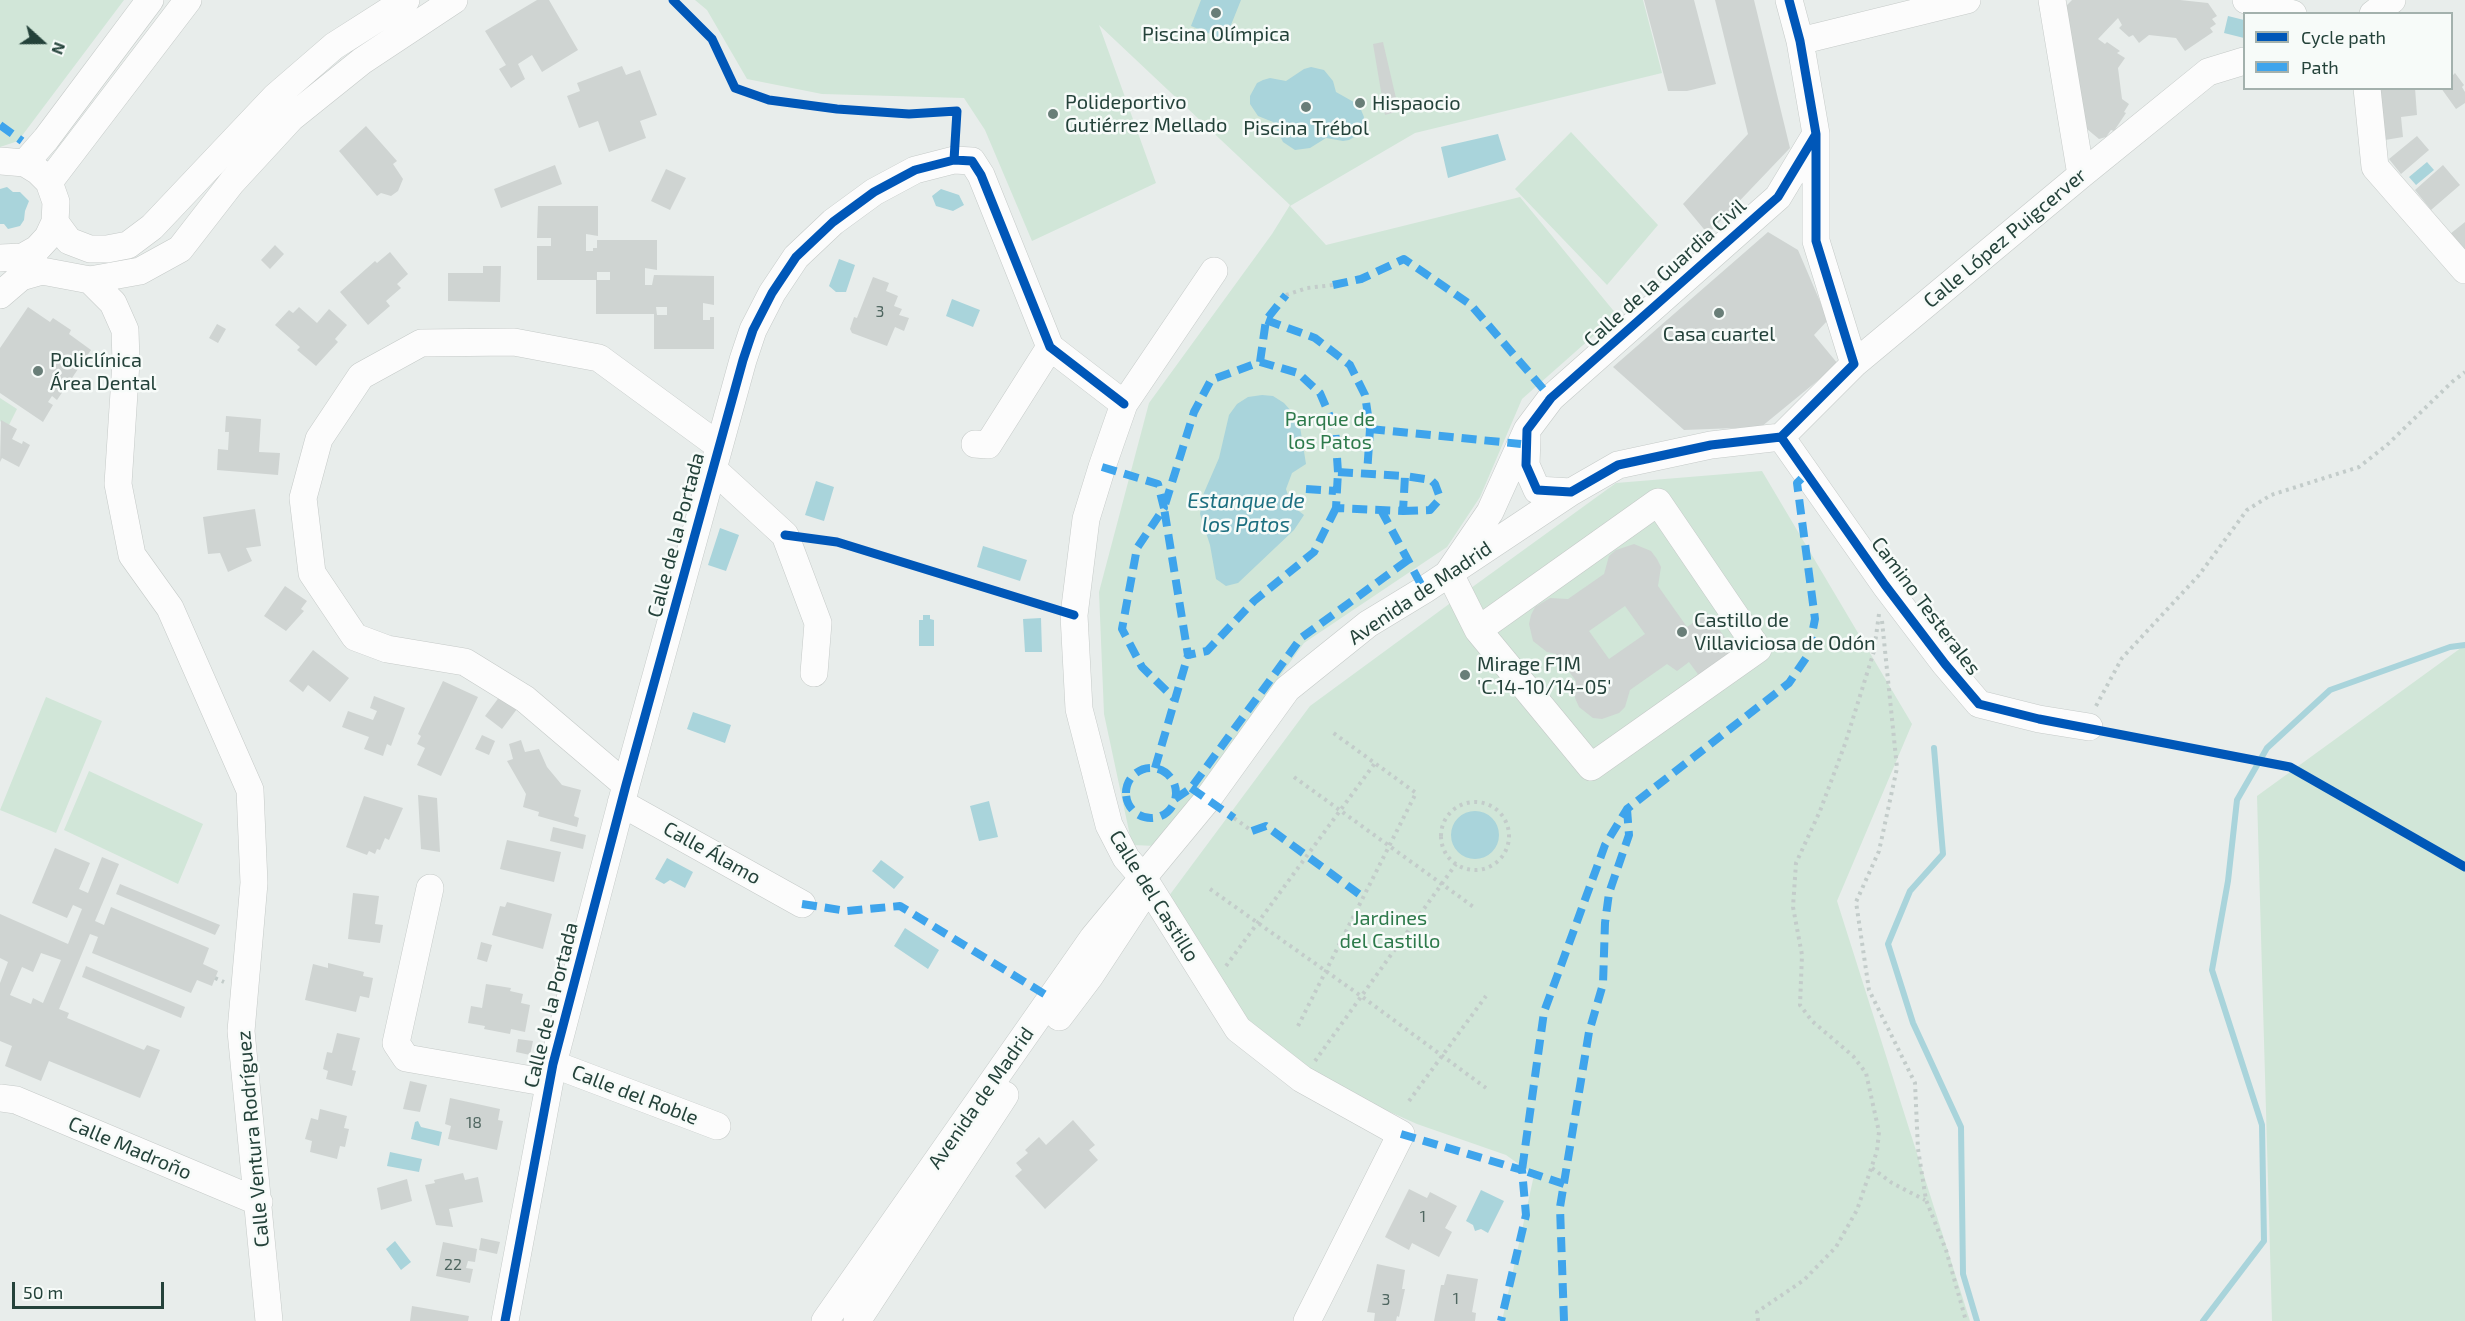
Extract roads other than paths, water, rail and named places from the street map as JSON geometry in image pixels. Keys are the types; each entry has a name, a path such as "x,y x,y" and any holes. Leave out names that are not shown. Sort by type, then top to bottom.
{"street":[{"path":"12,162 46,139 150,0"},
{"path":"49,183 188,0"},
{"path":"55,222 69,240 90,249 107,249 128,244 160,220 275,97 334,46 406,0"},
{"path":"22,262 90,280 140,271 180,249 232,182 291,118 362,61 454,0"},
{"path":"1789,0 1800,41 1816,134 1816,241 1854,364"},
{"path":"1800,41 1967,0"},
{"path":"2052,0 2081,175"},
{"path":"2246,0 2286,12"},
{"path":"2376,12 2392,0"},
{"name":"Calle López Puigcerver","path":"1781,437 1854,364 2081,175 2208,72 2243,61"},
{"path":"2367,90 2375,167 2465,270"},
{"name":"Calle de la Guardia Civil","path":"1449,572 1490,512 1527,430 1551,398 1778,197 1816,134"},
{"name":"Calle de la Portada","path":"505,1321 551,1073 716,458 753,330 772,293 796,257 833,222 874,192 915,170 954,160 972,161 981,175 1050,347"},
{"path":"0,295 21,277 22,262 48,237 55,222 56,202 49,183 38,171 12,162"},
{"name":"Calle del Castillo","path":"1214,272 1124,404 1101,467 1086,519 1074,615 1079,709 1109,825 1126,858 1143,879 1238,1029 1302,1079 1401,1134 1307,1321"},
{"name":"Calle Ventura Rodríguez","path":"90,280 113,303 125,330 126,362 118,484 132,555 170,608 250,790 254,884 241,1031 269,1321"},
{"name":"Calle Álamo","path":"802,904 624,794 525,699 465,662 387,649 355,637 312,573 303,498 319,439 361,376 421,343 514,342 599,358 716,458 786,535 818,622 814,673"},
{"path":"975,444 988,445 1050,347 1124,404"},
{"path":"1527,430 1526,465 1537,490 1571,492"},
{"name":"Avenida de Madrid","path":"825,1321 1093,938 1207,800 1287,689 1368,624 1571,492 1618,465 1711,445 1781,437"},
{"name":"Camino Testerales","path":"1781,437 1892,594 1944,664 1979,704 2039,719 2089,727"},
{"path":"1449,572 1478,630 1592,767 1758,649 1658,502 1478,630"},
{"name":"Avenida de Madrid","path":"857,1321 1043,1037 1090,976 1127,922 1142,893 1143,879"},
{"name":"Calle del Roble","path":"430,888 396,1043 406,1058 551,1073 717,1126"},
{"name":"Calle Madroño","path":"0,1098 16,1100 259,1202"}],"water":[{"name":"Piscina Olímpica","path":"1201,0 1241,0 1225,40 1191,26"},
{"path":"2228,16 2243,20 2243,38 2224,33"},
{"name":"Piscina Trébol","path":"1311,67 1324,70 1333,81 1336,92 1359,105 1364,117 1363,124 1356,136 1349,140 1326,138 1310,148 1295,150 1283,142 1273,122 1258,116 1250,104 1250,96 1257,83 1263,80 1270,78 1286,81"},
{"path":"1498,134 1506,160 1448,178 1441,147"},
{"path":"2427,162 2434,170 2416,185 2409,177"},
{"path":"7,187 13,192 20,192 29,201 20,226 8,229 4,224 0,224 0,189"},
{"path":"941,189 959,195 964,205 953,211 936,206 932,196"},
{"path":"839,259 855,265 846,292 836,292 829,286"},
{"path":"952,299 980,310 973,327 946,316"},
{"name":"Estanque de los Patos","path":"1273,396 1284,403 1299,420 1306,464 1292,473 1286,489 1291,505 1304,515 1294,530 1238,583 1226,586 1216,579 1210,545 1200,514 1203,495 1219,458 1229,415 1237,404 1248,397"},
{"path":"816,481 834,487 824,521 805,515"},
{"path":"720,528 739,535 726,571 708,565"},
{"path":"983,546 1027,560 1020,581 977,567"},
{"path":"923,615 930,615 930,619 934,620 934,646 919,646 919,620 923,620"},
{"path":"1041,618 1042,652 1025,652 1023,619"},
{"path":"693,712 731,725 725,743 687,729"},
{"path":"989,801 998,837 979,841 970,806"},
{"path":"1475,811 1492,818 1499,835 1492,852 1475,859 1458,852 1451,835 1458,818"},
{"path":"667,858 693,872 685,888 670,880 664,884 655,879"},
{"path":"881,860 904,877 894,889 872,871"},
{"path":"905,928 939,950 928,969 894,946"},
{"path":"418,1121 421,1127 442,1132 439,1146 411,1139 415,1122"},
{"path":"390,1152 422,1159 419,1172 387,1166"},
{"path":"1481,1190 1504,1201 1488,1233 1481,1229 1475,1231 1473,1225 1466,1221"},
{"path":"395,1241 411,1262 401,1270 386,1249"}],"waterway":[{"path":"2203,1321 2264,1241 2262,1125 2212,970 2228,881 2237,800 2267,748 2330,690 2450,647 2465,645"},
{"path":"1934,748 1943,854 1910,891 1888,944 1913,1023 1961,1127 1963,1274 1977,1321"}],"place":[{"name":"Piscina Olímpica","path":"1216,13"},
{"name":"Hispaocio","path":"1360,103"},
{"name":"Piscina Trébol","path":"1306,107"},
{"name":"Polideportivo Gutiérrez Mellado","path":"1053,114"},
{"name":"Casa cuartel","path":"1719,313"},
{"name":"Policlínica Área Dental","path":"38,371"},
{"name":"Castillo de Villaviciosa de Odón","path":"1682,632"},
{"name":"Mirage F1M 'C.14-10/14-05'","path":"1465,675"}],"park label":[{"name":"Parque de los Patos","path":"1330,430"},
{"name":"Jardines del Castillo","path":"1390,930"}]}
